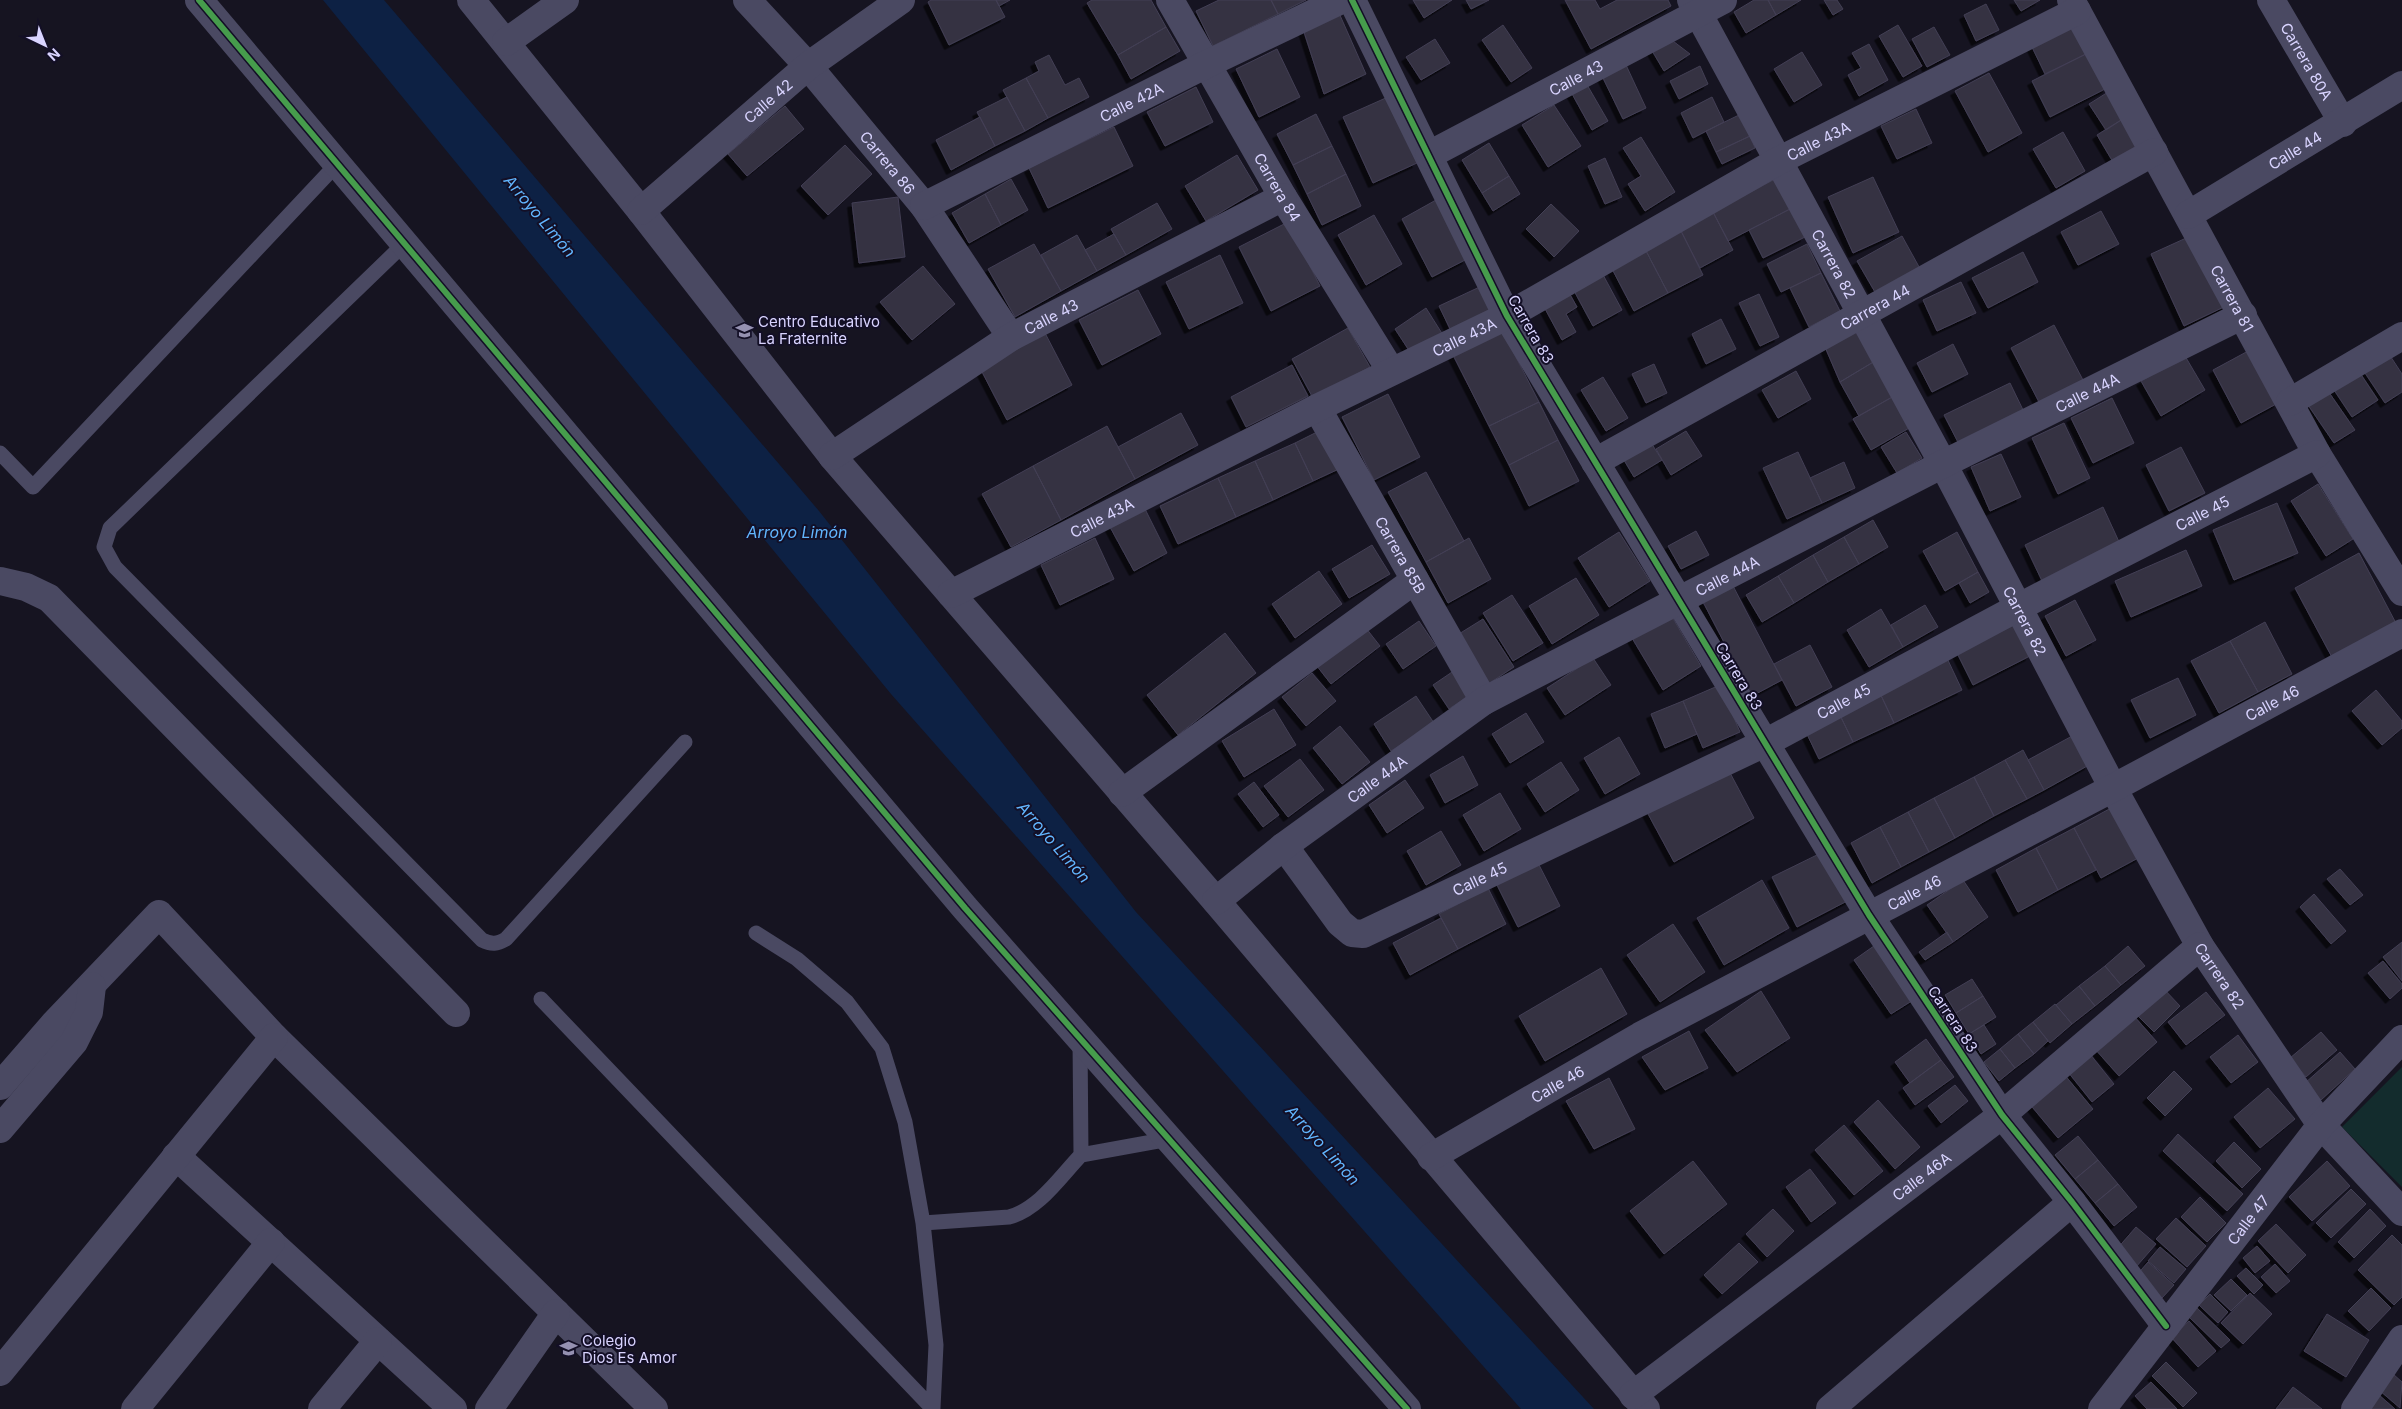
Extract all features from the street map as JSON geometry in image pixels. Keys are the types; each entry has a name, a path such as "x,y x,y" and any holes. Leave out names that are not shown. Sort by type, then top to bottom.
{"street":[{"path":"199,0 965,908 1407,1409"},
{"path":"471,0 641,211 832,456 1216,901 1430,1157 1640,1402"},
{"path":"506,42 564,0"},
{"name":"Carrera 86","path":"747,0 808,66 924,206 1011,337"},
{"name":"Calle 42","path":"641,211 808,66 901,0"},
{"name":"Carrera 84","path":"1170,0 1283,197 1391,372"},
{"name":"Calle 42A","path":"924,206 1207,64 1341,0"},
{"name":"Carrera 83","path":"1352,0 1507,316 1869,915 2002,1115 2072,1202 2166,1326"},
{"name":"Calle 43","path":"1429,155 1695,7 1723,0"},
{"name":"Carrera 80A","path":"2271,0 2343,123"},
{"name":"Carrera 81","path":"2074,6 2317,454 2402,592"},
{"name":"Calle 43A","path":"951,594 1317,408 1507,316 1778,161 2074,6"},
{"name":"Carrera 82","path":"1695,7 1943,464 2113,788 2200,946 2321,1125 2402,1212"},
{"name":"Calle 44","path":"2188,215 2343,123 2402,85"},
{"name":"Carrera 44","path":"1595,462 1862,316 2154,152"},
{"name":"Calle 43","path":"832,456 1011,337 1283,197"},
{"name":"Calle 44A","path":"1216,901 1284,846 1484,701 1678,599 1943,464 2243,316"},
{"path":"2290,402 2402,336"},
{"name":"Carrera 85B","path":"1317,408 1484,701"},
{"name":"Calle 45","path":"1284,846 1340,923 1352,933 1363,934 1765,743 2019,607 2317,454"},
{"path":"1122,793 1415,580"},
{"path":"0,581 26,587 49,598 456,1013"},
{"name":"Calle 46","path":"1430,1157 1640,1036 2113,788 2402,633"},
{"path":"0,1086 54,1024 159,914 274,1037 654,1409"},
{"name":"Calle 46A","path":"1640,1402 2002,1115 2200,946"},
{"path":"0,1129 74,1042 89,1012 92,986"},
{"path":"0,1372 274,1037"},
{"name":"Calle 47","path":"2102,1409 2321,1125 2402,1039"},
{"path":"176,1156 453,1409"},
{"path":"1830,1409 2072,1202"},
{"path":"135,1409 270,1242"},
{"path":"489,1409 556,1313"},
{"path":"2355,1409 2402,1339"},
{"path":"322,1409 378,1341"}],"lane":[{"path":"0,452 33,487 337,164"},
{"path":"404,244 110,528 104,547 108,558 482,940 488,943 493,944 506,939 685,742"},
{"path":"756,933 797,959 848,1002 882,1048 905,1122 923,1223 936,1345 933,1409"},
{"path":"541,999 933,1409"},
{"path":"1080,1038 1080,1156"},
{"path":"923,1223 1009,1217 1022,1214 1080,1156 1169,1140"}],"green space":[{"path":"2402,1067 2402,1187 2342,1127"}],"water":[{"name":"Arroyo Limón","path":"323,0 384,0 819,511 1136,912 1594,1409 1521,1409 891,694"}],"building":[{"path":"931,0 996,0 1005,17 949,45 928,2"},
{"path":"996,0 1010,0 999,6"},
{"path":"1092,0 1151,0 1166,27 1118,55 1087,3"},
{"path":"1219,0 1271,0 1278,14 1213,46 1196,11"},
{"path":"1271,0 1306,0 1278,14"},
{"path":"1413,0 1452,0 1424,18"},
{"path":"1466,0 1489,0 1471,9"},
{"path":"1565,0 1595,0 1600,9 1617,0 1668,0 1671,6 1591,49"},
{"path":"1754,0 1768,0 1776,15 1746,33 1734,12"},
{"path":"1768,0 1801,0 1776,15"},
{"path":"1824,0 1837,0 1843,9 1833,15"},
{"path":"2014,0 2040,0 2021,11"},
{"path":"1986,4 1999,30 1976,41 1964,15"},
{"path":"1339,13 1366,74 1324,94 1303,29"},
{"path":"1503,25 1532,68 1511,82 1482,40"},
{"path":"1898,25 1922,66 1903,77 1879,36"},
{"path":"2076,25 2090,52 2045,74 2032,47"},
{"path":"1166,27 1180,51 1131,79 1118,55"},
{"path":"1934,27 1950,55 1927,67 1912,39"},
{"path":"1669,38 1690,54 1664,71 1651,49"},
{"path":"1435,39 1450,63 1421,80 1406,57"},
{"path":"1869,44 1888,80 1859,96 1848,75 1861,68 1852,53"},
{"path":"1277,49 1300,97 1259,117 1236,69"},
{"path":"1802,52 1822,85 1794,102 1774,69"},
{"path":"2090,52 2107,88 2050,117 2032,81"},
{"path":"1049,55 1065,85 1079,78 1089,97 1048,118 1026,78 1039,71 1035,62"},
{"path":"1626,65 1646,108 1623,119 1602,76"},
{"path":"1700,66 1708,84 1679,99 1670,81"},
{"path":"1989,73 2022,133 1988,152 1955,91"},
{"path":"1026,78 1048,118 1025,131 1003,90"},
{"path":"1586,83 1608,121 1592,130 1571,92"},
{"path":"1196,87 1213,122 1165,146 1147,112"},
{"path":"2113,89 2129,115 2106,130 2089,104"},
{"path":"1007,97 1025,131 995,146 977,112"},
{"path":"1388,97 1417,163 1373,183 1343,117"},
{"path":"1712,97 1724,122 1693,138 1681,113"},
{"path":"1554,105 1581,146 1548,167 1522,125"},
{"path":"785,106 804,129 747,176 728,154"},
{"path":"1916,109 1932,143 1897,159 1881,126"},
{"path":"1316,114 1332,146 1293,165 1277,134"},
{"path":"1739,115 1750,136 1716,152 1706,131"},
{"path":"2129,115 2145,142 2113,162 2097,135"},
{"path":"980,117 995,146 951,170 936,140"},
{"path":"1114,127 1133,166 1048,208 1029,168"},
{"path":"2063,132 2085,171 2056,188 2033,149"},
{"path":"1750,136 1755,148 1722,164 1716,152"},
{"path":"1641,137 1675,192 1645,211 1628,184 1641,176 1623,148"},
{"path":"1489,143 1509,176 1482,193 1462,160"},
{"path":"845,145 872,174 828,215 801,186"},
{"path":"1332,146 1346,174 1307,194 1293,165"},
{"path":"1237,155 1258,190 1206,221 1185,186"},
{"path":"1605,158 1622,197 1605,204 1588,166"},
{"path":"1346,174 1361,206 1322,225 1307,194"},
{"path":"1509,176 1520,194 1493,211 1482,193"},
{"path":"1873,177 1899,232 1853,253 1828,197"},
{"path":"1011,179 1028,210 1001,225 985,194"},
{"path":"1775,179 1790,209 1728,241 1713,212"},
{"path":"985,194 1001,225 969,243 952,213"},
{"path":"898,197 905,257 859,263 852,203"},
{"path":"1436,200 1467,259 1432,277 1402,219"},
{"path":"1157,203 1172,229 1126,255 1111,229"},
{"path":"1551,204 1579,231 1554,257 1526,229"},
{"path":"1790,209 1805,237 1763,258 1749,230"},
{"path":"2101,211 2119,244 2078,265 2061,232"},
{"path":"1713,212 1733,250 1700,268 1680,229"},
{"path":"1374,215 1402,264 1366,285 1338,235"},
{"path":"1288,222 1320,286 1271,311 1239,247"},
{"path":"1680,229 1703,275 1668,293 1644,247"},
{"path":"1114,234 1126,255 1097,271 1085,250"},
{"path":"2195,234 2228,305 2184,326 2151,254"},
{"path":"1077,235 1097,271 1061,291 1041,255"},
{"path":"1902,236 1923,274 1879,299 1857,261"},
{"path":"1034,244 1061,291 1015,317 988,269"},
{"path":"1807,244 1821,273 1781,292 1767,264"},
{"path":"1644,247 1668,293 1634,311 1610,265"},
{"path":"2023,252 2038,282 1988,308 1972,278"},
{"path":"1220,255 1243,303 1189,329 1166,282"},
{"path":"923,266 955,304 912,340 880,302"},
{"path":"1601,271 1622,310 1593,326 1572,287"},
{"path":"1821,273 1840,311 1809,327 1790,288"},
{"path":"1961,282 1976,313 1937,331 1923,300"},
{"path":"1486,284 1498,309 1451,331 1439,306"},
{"path":"1138,290 1161,334 1102,365 1079,320"},
{"path":"1568,291 1577,307 1566,314 1576,332 1562,340 1543,305"},
{"path":"1759,294 1779,337 1760,346 1739,303"},
{"path":"1426,308 1443,335 1412,355 1395,329"},
{"path":"1721,319 1736,349 1706,364 1692,334"},
{"path":"2054,325 2083,380 2039,402 2011,348"},
{"path":"1348,328 1370,367 1313,398 1292,359"},
{"path":"1856,329 1875,361 1840,382 1825,347"},
{"path":"1502,330 1539,402 1489,426 1453,355"},
{"path":"1045,333 1072,385 1007,420 980,368"},
{"path":"1953,344 1968,374 1932,392 1917,363"},
{"path":"2250,350 2278,403 2241,423 2213,370"},
{"path":"2389,354 2402,374 2402,392 2385,403 2363,370"},
{"path":"2185,356 2205,390 2161,416 2141,381"},
{"path":"1875,361 1894,396 1859,416 1840,382"},
{"path":"1654,364 1667,393 1646,403 1632,374"},
{"path":"1292,365 1308,396 1246,427 1231,397"},
{"path":"1796,371 1811,399 1778,418 1762,390"},
{"path":"2360,373 2378,400 2352,417 2334,390"},
{"path":"1603,377 1628,418 1606,431 1581,390"},
{"path":"2010,383 2025,414 1960,446 1944,415"},
{"path":"2328,391 2355,430 2334,443 2308,405"},
{"path":"1388,394 1420,457 1374,480 1342,417"},
{"path":"1894,396 1911,427 1871,450 1853,419"},
{"path":"2112,398 2134,443 2093,463 2071,418"},
{"path":"1539,402 1558,440 1509,465 1489,426"},
{"path":"1181,413 1198,445 1135,479 1118,447"},
{"path":"2064,423 2090,478 2058,494 2032,438"},
{"path":"1107,426 1135,479 1061,520 1033,466"},
{"path":"1323,429 1341,468 1313,481 1295,443"},
{"path":"1686,431 1702,456 1671,475 1656,449"},
{"path":"1906,432 1922,458 1897,473 1881,447"},
{"path":"1648,438 1662,460 1634,477 1621,455"},
{"path":"1558,440 1579,481 1529,506 1509,465"},
{"path":"1295,443 1313,481 1273,500 1255,461"},
{"path":"2181,447 2205,493 2169,511 2146,465"},
{"path":"1798,452 1822,503 1787,519 1763,468"},
{"path":"2001,454 2021,497 1990,511 1971,467"},
{"path":"1255,461 1273,500 1236,517 1218,478"},
{"path":"1844,462 1855,488 1822,503 1810,478"},
{"path":"1033,466 1061,520 1011,547 982,494"},
{"path":"1426,472 1464,541 1426,562 1388,492"},
{"path":"1218,478 1236,517 1178,544 1160,506"},
{"path":"2318,484 2353,539 2326,556 2291,501"},
{"path":"2277,503 2298,553 2234,580 2213,530"},
{"path":"2103,507 2121,546 2043,583 2025,545"},
{"path":"1145,509 1167,553 1134,571 1110,527"},
{"path":"1873,520 1888,547 1859,564 1844,537"},
{"path":"1696,531 1709,555 1681,569 1668,546"},
{"path":"1619,532 1650,581 1609,607 1578,558"},
{"path":"1957,532 1978,572 1945,591 1923,551"},
{"path":"1844,537 1859,564 1828,582 1813,555"},
{"path":"1095,538 1114,579 1060,605 1041,565"},
{"path":"1469,538 1491,579 1448,603 1426,562"},
{"path":"1372,545 1390,574 1349,598 1332,569"},
{"path":"2186,550 2202,586 2131,617 2115,581"},
{"path":"2359,553 2398,627 2334,661 2295,588"},
{"path":"1813,555 1828,582 1794,603 1778,576"},
{"path":"1319,571 1342,604 1295,638 1272,604"},
{"path":"1978,572 1989,592 1970,603 1959,583"},
{"path":"1778,576 1794,603 1762,622 1746,595"},
{"path":"1576,578 1599,615 1552,644 1529,606"},
{"path":"1732,584 1782,680 1752,696 1702,600"},
{"path":"1512,595 1543,643 1513,661 1483,613"},
{"path":"2075,600 2096,640 2066,656 2045,616"},
{"path":"1925,605 1938,627 1903,647 1891,625"},
{"path":"1881,609 1903,647 1869,667 1847,630"},
{"path":"1671,615 1701,666 1663,690 1632,638"},
{"path":"1483,619 1514,667 1485,686 1454,637"},
{"path":"1419,621 1436,646 1403,669 1386,644"},
{"path":"2265,622 2292,674 2258,692 2230,641"},
{"path":"1362,623 1380,646 1331,684 1313,661"},
{"path":"2014,625 2030,656 1973,685 1957,653"},
{"path":"1225,633 1256,673 1178,735 1147,695"},
{"path":"2230,641 2258,692 2219,713 2191,661"},
{"path":"1810,645 1832,687 1796,706 1774,664"},
{"path":"1946,656 1962,690 1894,723 1878,689"},
{"path":"1593,658 1611,685 1565,715 1547,688"},
{"path":"1455,670 1471,694 1449,709 1433,685"},
{"path":"1312,673 1336,701 1306,726 1282,697"},
{"path":"2178,678 2196,715 2150,738 2131,700"},
{"path":"1720,685 1740,732 1703,748 1683,701"},
{"path":"1878,689 1894,723 1853,742 1837,709"},
{"path":"2376,690 2402,721 2402,728 2382,745 2352,711"},
{"path":"1416,696 1434,723 1391,751 1374,724"},
{"path":"1683,701 1697,734 1665,748 1651,714"},
{"path":"1274,709 1296,745 1244,777 1222,741"},
{"path":"1837,709 1853,742 1819,759 1803,726"},
{"path":"1526,713 1544,742 1510,763 1492,734"},
{"path":"1340,726 1370,762 1342,784 1313,748"},
{"path":"2074,735 2089,765 2044,790 2028,760"},
{"path":"1619,737 1640,774 1605,794 1584,758"},
{"path":"2023,750 2044,790 2027,799 2005,760"},
{"path":"1463,756 1478,785 1445,803 1430,775"},
{"path":"1300,759 1324,790 1288,817 1264,786"},
{"path":"2005,760 2027,799 1994,816 1974,777"},
{"path":"1561,762 1579,790 1545,812 1527,784"},
{"path":"1728,769 1754,818 1674,862 1647,812"},
{"path":"1974,777 1994,816 1955,838 1934,798"},
{"path":"1405,780 1424,808 1387,833 1369,805"},
{"path":"1254,782 1279,815 1263,827 1238,794"},
{"path":"1500,793 1521,829 1484,851 1463,815"},
{"path":"1934,798 1955,838 1929,852 1908,812"},
{"path":"2113,807 2140,857 2101,878 2074,828"},
{"path":"1908,812 1929,852 1901,867 1880,827"},
{"path":"1880,827 1901,867 1872,883 1851,843"},
{"path":"2074,828 2096,870 2058,890 2036,848"},
{"path":"1441,831 1461,865 1426,885 1407,851"},
{"path":"2036,848 2058,890 2018,912 1996,870"},
{"path":"1821,853 1851,899 1797,927 1772,877"},
{"path":"1537,861 1560,906 1518,927 1496,883"},
{"path":"2340,869 2363,895 2350,905 2327,879"},
{"path":"1762,880 1789,928 1724,965 1697,918"},
{"path":"1963,880 1988,917 1953,942 1927,905"},
{"path":"1488,888 1506,924 1458,949 1439,914"},
{"path":"2314,894 2346,931 2331,944 2300,907"},
{"path":"1441,918 1458,949 1410,975 1393,943"},
{"path":"1673,924 1705,972 1660,1002 1627,955"},
{"path":"1947,932 1953,942 1925,960 1919,952"},
{"path":"1881,941 1918,997 1891,1014 1854,960"},
{"path":"2402,942 2402,981 2383,957"},
{"path":"2128,946 2145,966 2121,985 2105,966"},
{"path":"2383,961 2402,984 2402,988 2390,999 2368,973"},
{"path":"2105,966 2121,985 2095,1006 2079,986"},
{"path":"1601,968 1627,1014 1545,1061 1519,1016"},
{"path":"1972,979 1983,996 1956,1013 1945,995"},
{"path":"2079,986 2095,1006 2072,1024 2056,1005"},
{"path":"2163,988 2180,1006 2154,1032 2136,1014"},
{"path":"1761,991 1790,1038 1737,1072 1705,1030"},
{"path":"2206,992 2225,1015 2186,1045 2168,1022"},
{"path":"1983,996 1996,1017 1969,1034 1956,1013"},
{"path":"2055,1004 2072,1024 2050,1043 2033,1022"},
{"path":"2133,1015 2157,1042 2119,1076 2095,1049"},
{"path":"2033,1022 2048,1041 2034,1054 2018,1034"},
{"path":"1984,1025 1996,1044 1981,1054 1969,1034"},
{"path":"1689,1031 1708,1068 1665,1090 1642,1057"},
{"path":"2321,1032 2337,1050 2306,1077 2290,1058"},
{"path":"2018,1034 2034,1054 2015,1068 2000,1049"},
{"path":"2238,1035 2258,1062 2231,1083 2210,1057"},
{"path":"1926,1039 1941,1060 1910,1083 1895,1062"},
{"path":"2000,1049 2015,1068 1999,1081 1984,1062"},
{"path":"2340,1052 2355,1069 2321,1100 2305,1083"},
{"path":"2090,1054 2114,1084 2092,1102 2068,1072"},
{"path":"1941,1060 1954,1077 1915,1105 1903,1088"},
{"path":"2174,1071 2192,1089 2165,1116 2147,1098"},
{"path":"2063,1073 2093,1109 2058,1138 2028,1102"},
{"path":"1609,1078 1635,1129 1594,1149 1566,1101"},
{"path":"1955,1085 1968,1101 1941,1123 1928,1106"},
{"path":"2268,1088 2295,1119 2260,1148 2234,1117"},
{"path":"1878,1100 1920,1147 1895,1169 1854,1122"},
{"path":"1844,1125 1883,1171 1854,1195 1815,1150"},
{"path":"2178,1134 2243,1194 2227,1211 2163,1151"},
{"path":"2078,1136 2098,1160 2075,1179 2055,1155"},
{"path":"2234,1142 2261,1169 2242,1188 2216,1161"},
{"path":"2098,1160 2118,1184 2095,1203 2075,1179"},
{"path":"1693,1161 1727,1204 1664,1254 1630,1211"},
{"path":"2327,1161 2350,1186 2312,1221 2289,1197"},
{"path":"1810,1169 1836,1203 1811,1222 1786,1187"},
{"path":"2118,1184 2137,1207 2114,1226 2095,1203"},
{"path":"2351,1189 2366,1204 2331,1238 2316,1223"},
{"path":"2200,1197 2226,1223 2207,1242 2181,1217"},
{"path":"1773,1209 1794,1231 1767,1257 1746,1234"},
{"path":"2370,1209 2386,1226 2354,1258 2338,1242"},
{"path":"2176,1218 2206,1246 2187,1267 2156,1239"},
{"path":"2276,1224 2306,1255 2288,1273 2258,1241"},
{"path":"2136,1227 2156,1244 2136,1267 2116,1250"},
{"path":"2392,1235 2402,1245 2402,1297 2394,1305 2358,1270"},
{"path":"1739,1243 1758,1262 1722,1294 1704,1275"},
{"path":"2257,1246 2270,1261 2255,1273 2243,1258"},
{"path":"2160,1247 2186,1269 2174,1283 2148,1261"},
{"path":"2148,1262 2174,1285 2162,1298 2136,1276"},
{"path":"2275,1264 2290,1281 2276,1293 2261,1277"},
{"path":"2246,1268 2263,1285 2254,1294 2237,1276"},
{"path":"2231,1279 2247,1295 2231,1311 2214,1295"},
{"path":"2371,1288 2391,1308 2369,1331 2348,1311"},
{"path":"2250,1293 2272,1314 2243,1344 2221,1323"},
{"path":"2210,1294 2228,1312 2218,1323 2199,1305"},
{"path":"2196,1307 2230,1340 2221,1348 2188,1316"},
{"path":"2327,1314 2369,1340 2346,1377 2304,1351"},
{"path":"2189,1321 2216,1351 2198,1367 2171,1337"},
{"path":"2166,1362 2197,1393 2183,1407 2152,1376"},
{"path":"2393,1374 2402,1382 2400,1408 2379,1390"},
{"path":"2151,1382 2177,1409 2147,1409 2135,1396"},
{"path":"2293,1387 2322,1409 2276,1409"},
{"path":"2379,1395 2395,1409 2367,1409"}],"cycle path":[{"path":"199,0 965,908 1407,1409"},
{"path":"1352,0 1507,316 1869,915 2002,1115 2072,1202 2166,1326"}],"place":[{"name":"Centro Educativo La Fraternite","path":"744,330"},
{"name":"Colegio Dios Es Amor","path":"568,1349"}]}
